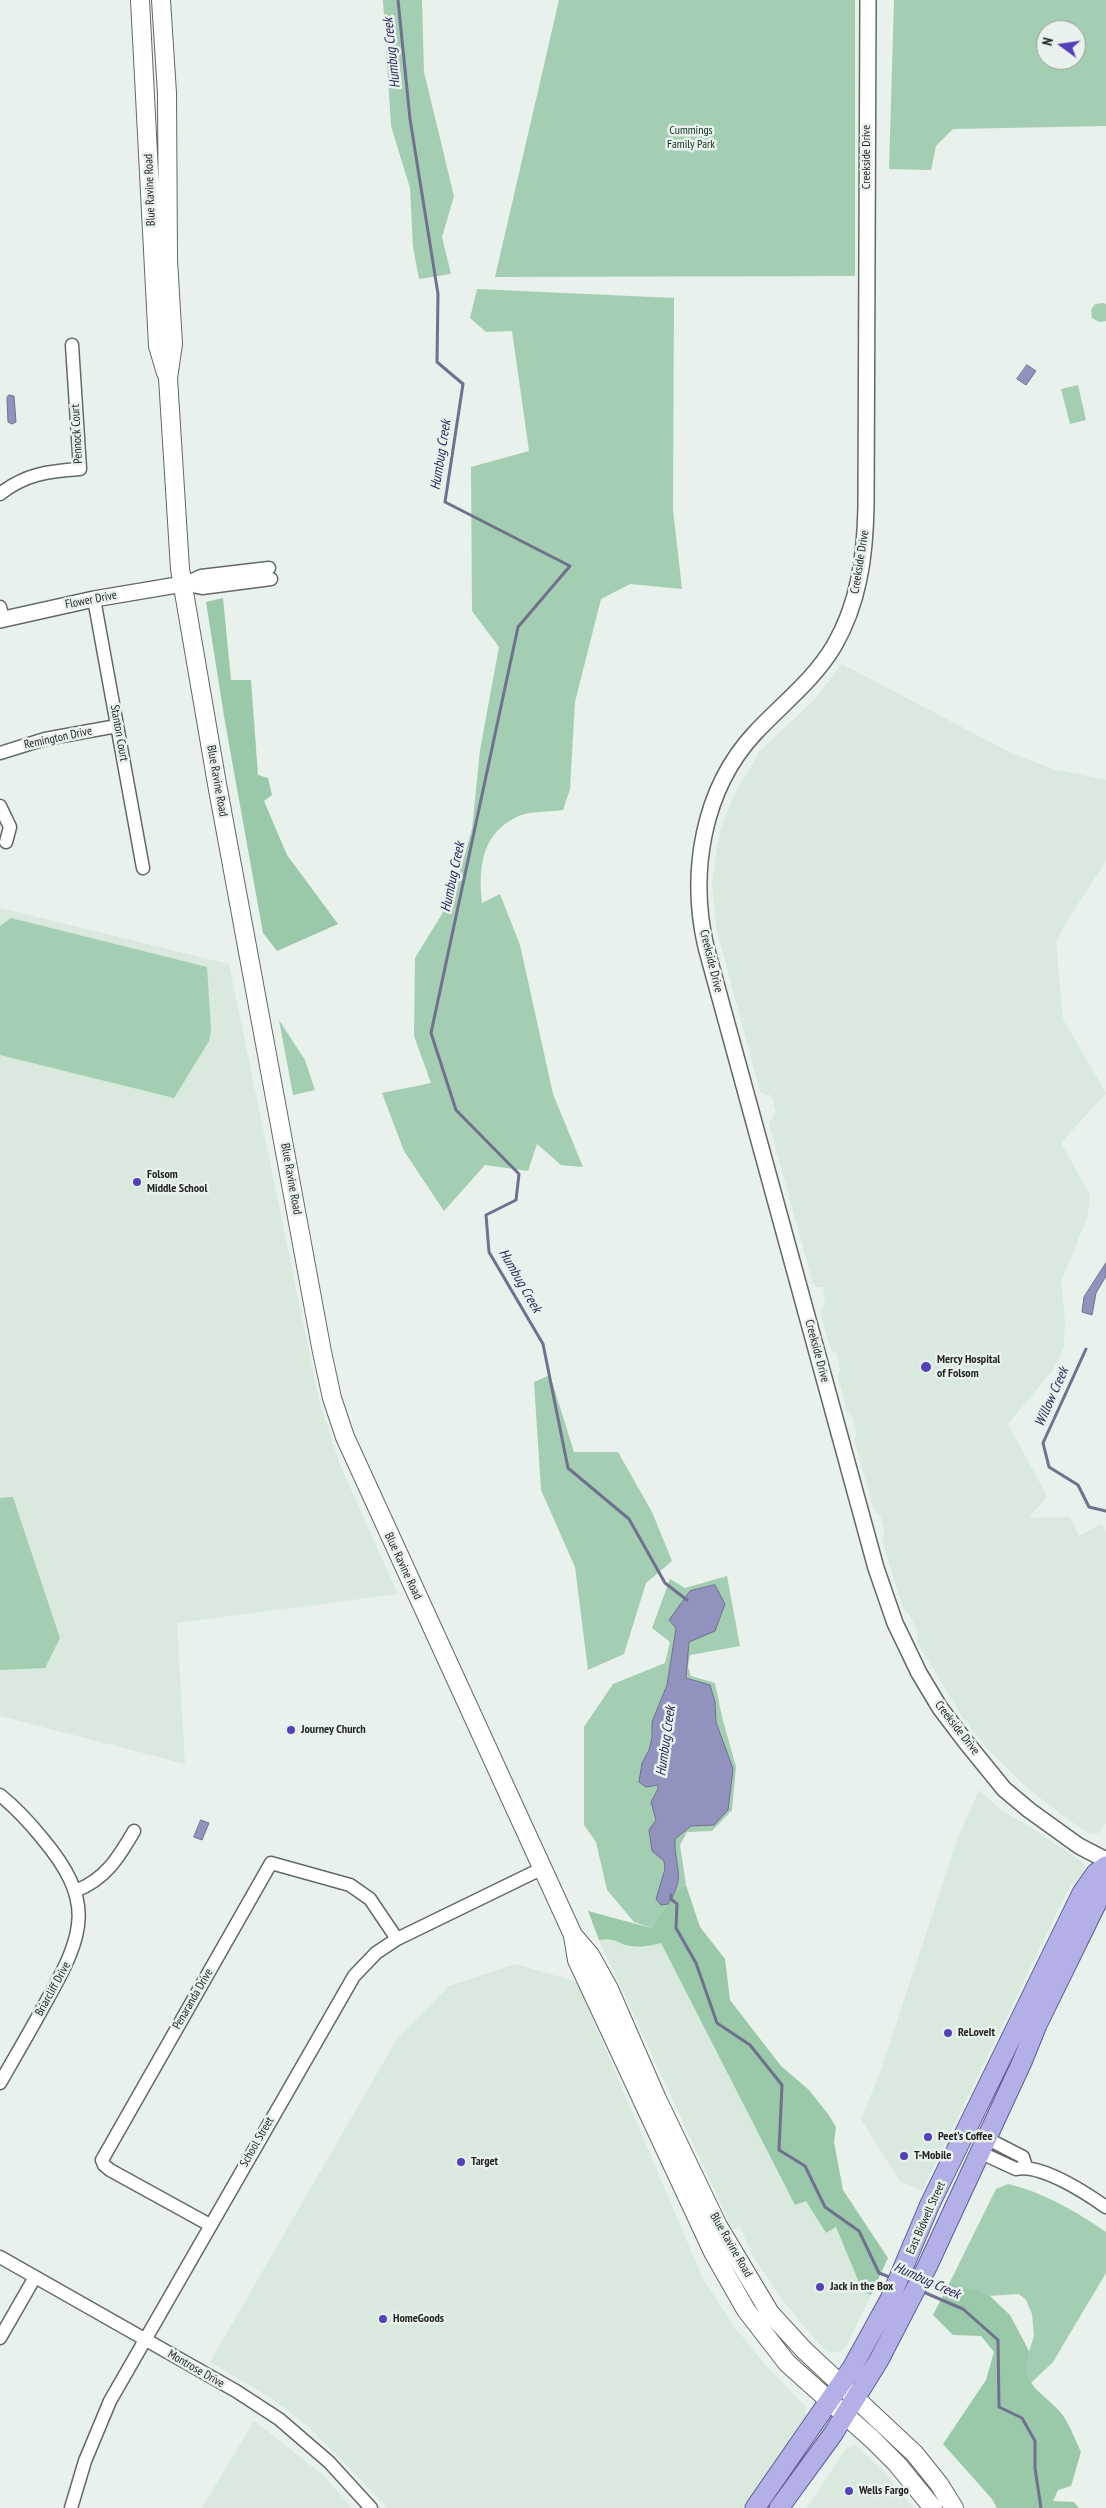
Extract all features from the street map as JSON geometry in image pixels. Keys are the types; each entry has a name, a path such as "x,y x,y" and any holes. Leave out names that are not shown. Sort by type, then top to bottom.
{"main road":[{"name":"Blue Ravine Road","path":"140,0 158,346 168,378"},
{"name":"Blue Ravine Road","path":"161,0 167,93 168,260 173,344 168,378 182,584 332,1398 357,1468 543,1868 573,1935 577,1960 717,2260 746,2310 788,2363 846,2414 897,2464 933,2508"},
{"path":"164,38 172,15 173,0"},
{"name":"East Bidwell Street","path":"759,2505 841,2384 890,2299 930,2204 1082,1892 1096,1873 1106,1866"},
{"name":"East Bidwell Street","path":"779,2508 808,2470 846,2414 904,2312 1022,2062 1037,2025 1106,1884"},
{"name":"Blue Ravine Road","path":"573,1935 590,1955 609,1989 718,2226 770,2313 804,2350 915,2454 939,2484 954,2508"},
{"path":"589,1986 598,1987 618,2027 631,2038"},
{"path":"982,2145 981,2126 1015,2056 1016,2029"},
{"path":"924,2272 935,2220 969,2146 964,2137"},
{"path":"694,2212 705,2220 716,2242 726,2250 733,2250"}],"street":[{"name":"Creekside Drive","path":"868,0 866,507 861,573 851,609 833,647 805,686 754,734 723,780 704,834 698,874 700,915 706,947 876,1568 900,1637 940,1708 1004,1789 1046,1823 1106,1860"},
{"name":"Pennock Court","path":"0,494 15,483 38,473 80,469 72,345"},
{"name":"Flower Drive","path":"1,615 182,584 201,576 270,573"},
{"name":"Stanton Court","path":"94,599 143,868"},
{"name":"Remington Drive","path":"0,753 45,739 117,726"},
{"path":"0,806 10,827 6,842"},
{"name":"Briarcliff Drive","path":"0,1794 19,1810 61,1860 75,1892 79,1922 74,1950 0,2083"},
{"path":"75,1892 98,1880 111,1868 134,1831"},
{"name":"Penaranda Drive","path":"210,2225 110,2170 104,2165 102,2160 271,1863 350,1885 370,1899 397,1939"},
{"name":"School Street","path":"71,2508 97,2431 110,2401 345,1989 365,1964 397,1939 543,1868"},
{"path":"982,2145 1016,2170 1026,2167 1076,2188 1106,2207"},
{"name":"Montrose Drive","path":"0,2257 236,2391 280,2419 330,2462 372,2508"},
{"path":"0,2338 35,2277"}],"shaded area":[{"path":"842,664 1011,753 1053,769 1106,780 1106,861 1056,941 1063,1019 1106,1093 1061,1143 1090,1195 1087,1218 1061,1282 1065,1321 1064,1348 1052,1371 1008,1424 1047,1496 1029,1518 1070,1517 1079,1536 1102,1523 1106,1531 1106,1823 1100,1832 1095,1834 1088,1833 1027,1788 988,1749 962,1717 917,1642 918,1633 909,1614 904,1610 882,1541 885,1534 880,1515 874,1510 854,1439 857,1434 852,1416 847,1411 838,1377 840,1370 837,1353 831,1351 820,1312 825,1304 823,1287 817,1287 813,1284 769,1123 776,1112 771,1095 765,1095 760,1091 716,927 712,882 719,834 732,799 759,752 816,698"},
{"name":"Folsom Middle School","path":"0,908 229,964 319,1400 340,1465 398,1594 177,1623 185,1764 0,1716"},
{"path":"979,1790 1002,1811 1021,1821 1081,1861 1085,1866 1083,1875 1070,1886 922,2191 899,2180 861,2119 880,2073 957,1840"},
{"path":"611,1938 627,1946 644,1948 661,1943 795,2204 806,2201 826,2233 836,2227 863,2292 871,2295 846,2347 839,2352 829,2352 820,2345 781,2298 752,2255 740,2226 733,2230 599,1940"},
{"path":"516,1964 577,1982 703,2279 736,2329 768,2368 805,2406 806,2416 773,2467 742,2508 388,2508 307,2425 271,2398 210,2362 397,2039 449,1986"},
{"path":"254,2421 323,2475 352,2508 202,2508"},
{"path":"856,2445 889,2477 913,2508 807,2508 842,2454 848,2447"}],"green space":[{"path":"383,0 422,0 424,72 454,196 442,237 451,274 419,279 413,247 410,188 391,126"},
{"name":"Cummings Family Park","path":"559,0 855,0 855,276 495,277"},
{"path":"894,0 1106,0 1106,126 953,129 936,146 931,170 889,169"},
{"path":"477,289 674,298 673,510 682,589 630,584 601,599 575,702 570,789 563,810 521,815 508,822 490,840 482,863 482,903 500,894 520,945 553,1094 583,1167 561,1165 537,1144 528,1171 485,1165 444,1211 404,1151 382,1093 431,1083 414,1036 415,958 453,896 472,829 480,750 499,647 472,611 471,467 529,451 512,331 486,332 470,318"},
{"path":"1095,304 1106,304 1106,321 1099,322 1092,318 1091,310"},
{"path":"1078,385 1086,420 1070,424 1061,389"},
{"path":"223,598 231,680 251,680 258,775 268,778 272,795 264,801 287,855 338,924 277,951 263,933 225,722 206,602"},
{"path":"11,918 207,967 211,1030 209,1041 174,1098 0,1055 0,926"},
{"path":"279,1020 305,1060 315,1090 293,1095"},
{"path":"550,1375 574,1452 618,1452 652,1512 672,1561 646,1583 624,1654 588,1670 575,1567 541,1490 534,1382"},
{"path":"13,1497 60,1638 45,1668 0,1670 0,1498"},
{"path":"727,1576 740,1646 690,1655 688,1667 691,1676 715,1683 736,1767 732,1810 712,1831 687,1832 680,1845 686,1885 676,1891 651,1928 634,1922 607,1890 596,1842 584,1825 584,1727 613,1684 665,1663 670,1642 652,1628 670,1579 685,1588"},
{"path":"686,1885 700,1927 725,1959 730,2000 781,2066 809,2090 836,2127 834,2142 843,2190 888,2258 871,2295 863,2292 836,2227 826,2233 806,2201 795,2205 661,1943 638,1947 612,1940 599,1940 588,1911 651,1928 676,1891"},
{"path":"1008,2184 1034,2192 1059,2204 1106,2232 1106,2273 1053,2362 1030,2384 1025,2364 1034,2336 1032,2314 1026,2300 1019,2294 987,2296 950,2282 996,2189"},
{"path":"950,2282 990,2296 1010,2315 1029,2351 1027,2363 1030,2381 1062,2414 1081,2452 1071,2486 1058,2490 1053,2501 1074,2502 1079,2508 997,2508 992,2499 943,2444 986,2380 994,2352 981,2336 953,2335 933,2315"}],"water":[{"path":"1027,365 1036,371 1026,385 1017,379"},
{"path":"9,395 14,396 16,422 12,424 8,422 7,398"},
{"path":"1106,1263 1106,1276 1096,1293 1092,1315 1082,1312 1084,1297"},
{"path":"715,1585 725,1604 715,1631 689,1642 686,1678 710,1685 715,1702 716,1722 733,1769 728,1810 714,1825 691,1826 675,1839 678,1872 677,1886 668,1904 661,1905 656,1899 665,1869 664,1861 652,1851 649,1830 656,1820 651,1802 658,1789 658,1785 646,1787 639,1782 642,1763 649,1750 652,1738 652,1722 667,1685 676,1628 669,1620 690,1591"},
{"path":"201,1820 209,1823 202,1840 194,1837"}],"waterway":[{"name":"Humbug Creek","path":"398,0 410,119 438,294 437,362 463,384 445,502 570,566 518,627 431,1033 456,1110 519,1174 516,1200 486,1215 489,1252 543,1344 568,1468 629,1519 665,1583 687,1600"},
{"name":"Willow Creek","path":"1086,1349 1043,1443 1049,1467 1078,1485 1089,1507 1106,1511"},
{"name":"Humbug Creek","path":"671,1895 671,1899 677,1904 676,1928 696,1963 717,2023 750,2045 782,2085 779,2150 805,2166 825,2207 859,2231 879,2273 892,2278"},
{"name":"Humbug Creek","path":"921,2291 963,2309 998,2340 999,2407 1022,2418 1035,2441 1035,2468 1041,2508"}],"place":[{"name":"Folsom Middle School","path":"137,1182"},
{"name":"Mercy Hospital of Folsom","path":"926,1367"},
{"name":"Journey Church","path":"291,1730"},
{"name":"ReLoveIt","path":"948,2033"},
{"name":"Peet's Coffee","path":"928,2137"},
{"name":"T-Mobile","path":"904,2156"},
{"name":"Target","path":"461,2162"},
{"name":"Jack in the Box","path":"820,2287"},
{"name":"HomeGoods","path":"383,2319"},
{"name":"Wells Fargo","path":"849,2491"}]}
